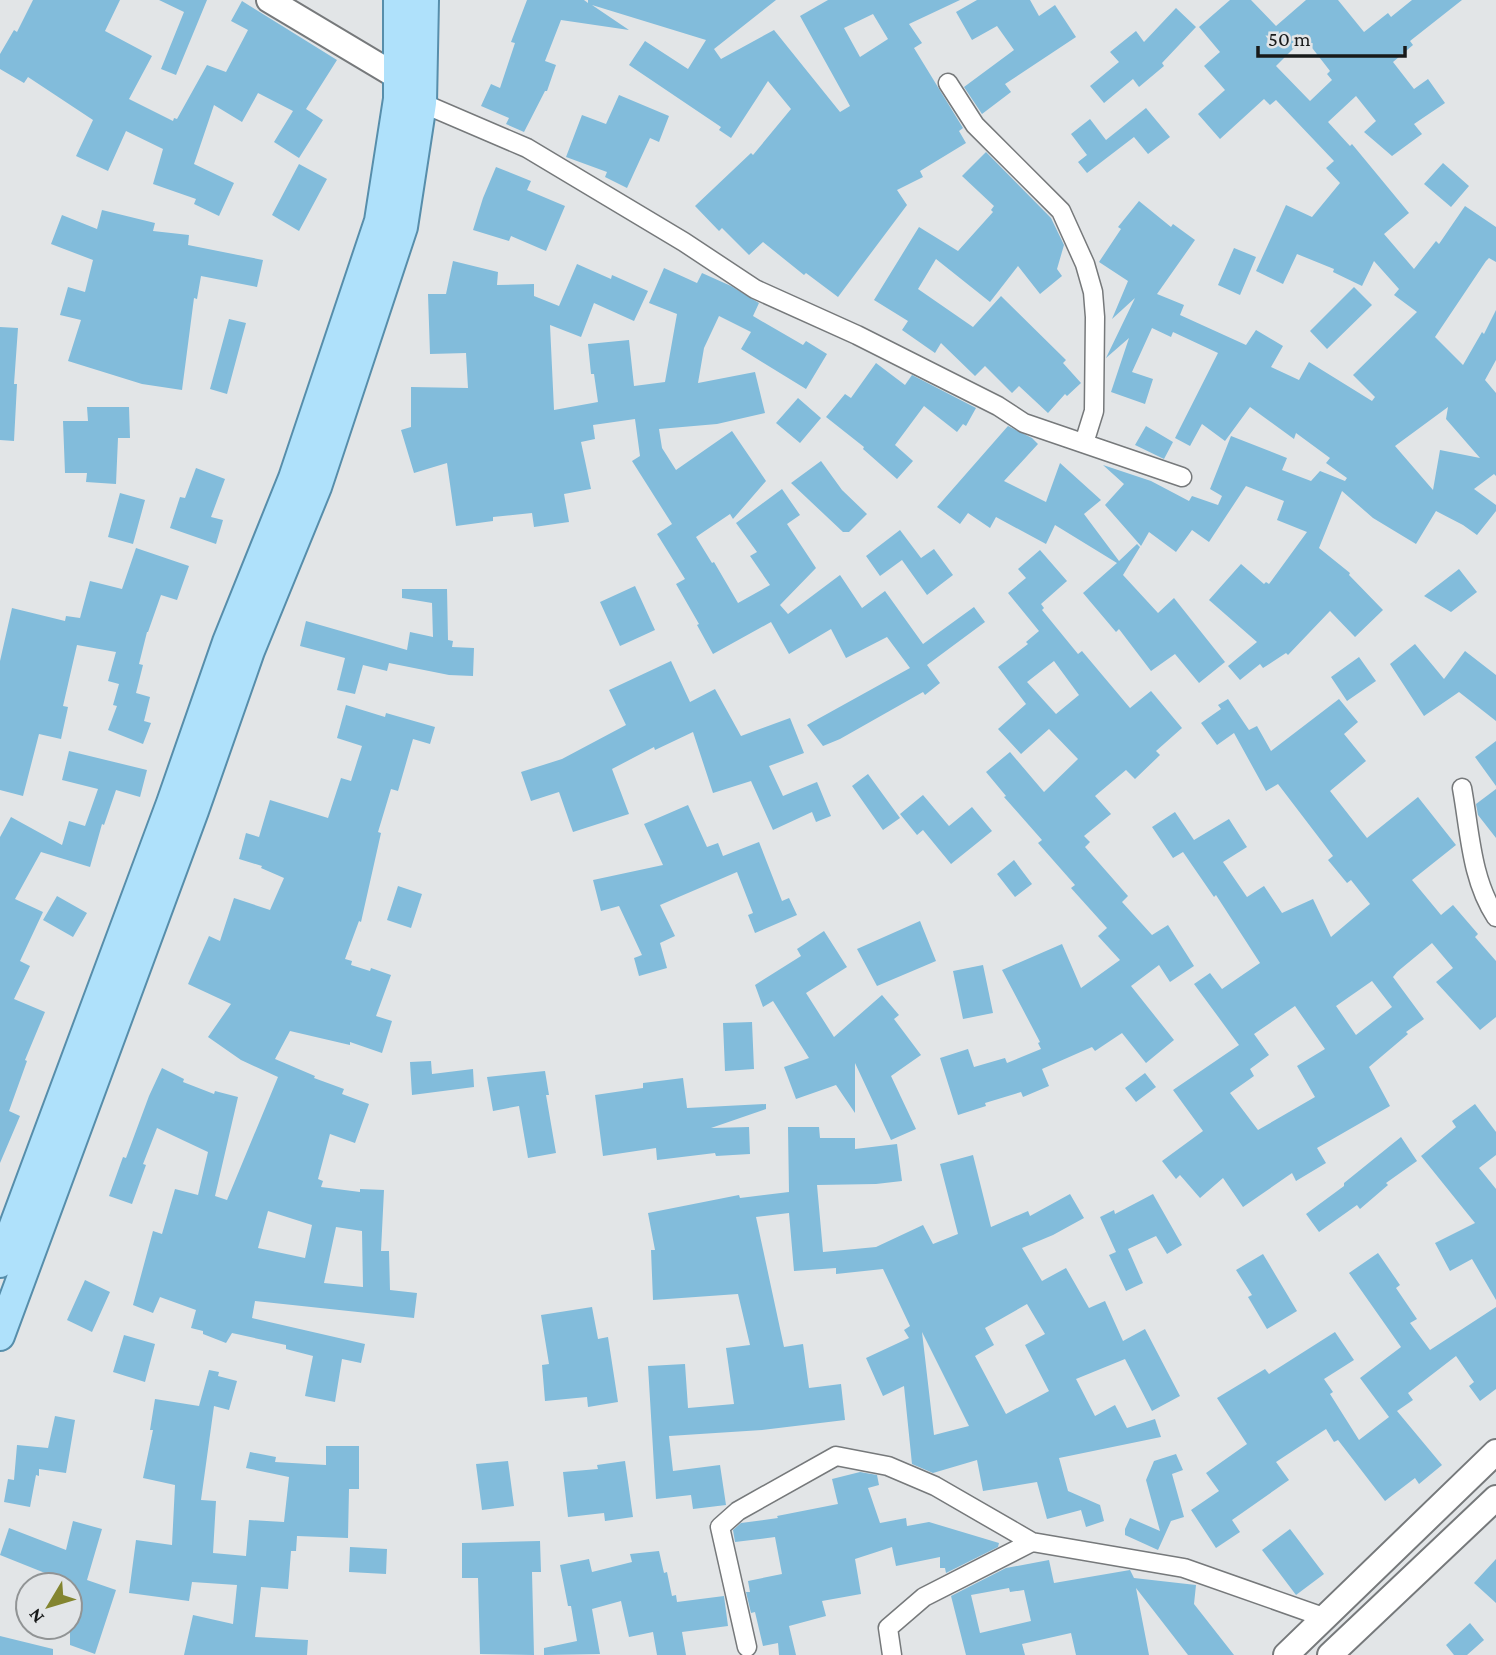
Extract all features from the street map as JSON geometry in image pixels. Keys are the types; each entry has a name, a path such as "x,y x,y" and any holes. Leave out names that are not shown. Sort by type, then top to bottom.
{"main road":[{"path":"0,1263 171,803 227,642 293,478 379,221 398,99 398,0"},
{"path":"0,1336 190,824 250,651 317,487 403,227 422,103 424,0"}],"street":[{"path":"269,0 398,77"},
{"path":"948,83 975,125 1061,211 1085,264 1093,292 1095,317 1094,411 1084,443"},
{"path":"422,103 527,148 684,242 755,289 857,335 1024,423 1182,477"},
{"path":"1462,788 1476,871 1484,899 1496,917"},
{"path":"1286,1655 1496,1451"},
{"path":"747,1647 720,1527 738,1511 836,1456 888,1466 935,1486 1032,1542 1184,1568 1326,1618"},
{"path":"1330,1655 1496,1498"},
{"path":"892,1655 888,1628 924,1597 1032,1542"}],"building":[{"path":"33,0 120,0 105,31 152,56 129,99 173,121 174,118 177,119 207,65 226,72 248,30 231,21 242,1 337,60 306,109 323,120 299,158 274,142 293,111 258,93 242,122 214,105 194,164 234,183 219,216 194,204 196,199 153,184 163,149 126,131 108,171 76,156 93,120 28,77 24,83 0,69 0,54 14,30 17,32"},
{"path":"159,0 207,0 176,75 161,69 184,12"},
{"path":"527,0 584,0 588,3 588,0 776,0 714,49 721,59 774,30 840,112 850,106 800,16 828,0 960,0 909,24 922,43 914,48 963,128 959,131 966,143 920,171 923,177 897,190 907,205 838,297 806,273 804,275 763,242 749,255 722,228 719,231 695,206 751,153 753,155 791,109 768,81 731,138 719,130 721,127 629,65 645,41 688,69 706,40 592,5 629,30 561,20 545,61 556,65 547,91 524,132 506,124 509,118 481,106 491,84 500,88 515,43 511,42","holes":["873,14 888,39 860,57 844,28"]},
{"path":"977,0 1030,0 1039,16 1055,5 1076,37 1005,84 1011,92 982,114 964,87 1014,50 997,26 972,40 956,12"},
{"path":"1230,0 1251,0 1276,26 1306,0 1338,0 1364,32 1388,13 1391,17 1412,0 1462,0 1410,41 1413,45 1393,62 1414,89 1428,79 1445,103 1414,124 1422,134 1392,156 1364,132 1376,121 1356,96 1328,122 1350,146 1352,144 1409,213 1384,234 1414,269 1436,241 1439,244 1465,206 1496,227 1496,262 1489,258 1486,261 1435,337 1463,365 1496,310 1496,360 1485,380 1496,393 1496,476 1494,474 1474,489 1496,505 1496,511 1477,535 1436,511 1416,544 1373,518 1342,491 1319,548 1350,573 1383,610 1355,637 1330,611 1288,655 1286,653 1263,668 1260,664 1240,680 1228,666 1257,642 1209,600 1241,564 1264,584 1269,584 1307,532 1277,520 1284,501 1246,486 1209,542 1192,530 1176,552 1149,532 1141,546 1105,505 1124,484 1103,465 1151,481 1189,501 1192,496 1218,505 1222,496 1210,489 1231,436 1287,458 1282,470 1311,481 1320,471 1345,481 1347,478 1326,463 1330,458 1296,433 1294,439 1250,407 1225,441 1202,424 1190,446 1175,438 1218,353 1173,332 1171,337 1152,328 1132,372 1153,379 1145,404 1111,392 1129,338 1106,358 1135,298 1112,319 1128,281 1099,262 1121,229 1118,227 1139,201 1171,227 1173,224 1195,240 1157,294 1184,305 1180,315 1246,345 1256,330 1283,346 1271,367 1299,380 1309,362 1372,401 1375,397 1353,375 1417,312 1394,295 1399,289 1374,261 1362,286 1333,272 1334,269 1297,254 1283,284 1256,271 1286,205 1312,217 1340,183 1326,168 1334,161 1276,100 1270,105 1264,99 1220,139 1198,114 1225,90 1204,66 1220,52 1199,27","holes":["1302,40 1306,40 1330,71 1327,74 1332,80 1310,101 1276,66","1448,407 1446,419 1480,458 1440,450 1433,490 1395,446"]},
{"path":"1176,8 1196,27 1162,63 1164,66 1139,87 1133,79 1104,103 1090,86 1119,62 1110,52 1136,31 1144,42"},
{"path":"619,95 669,116 659,142 650,138 627,188 605,177 607,172 566,157 582,115 606,124"},
{"path":"1146,108 1170,137 1148,154 1134,137 1087,173 1078,162 1087,155 1071,134 1090,119 1106,140"},
{"path":"986,152 1051,218 1064,245 1057,269 1062,276 1040,294 1018,266 990,302 936,259 918,289 973,327 1001,296 1066,360 1063,363 1081,383 1067,396 1065,394 1048,413 1019,386 1012,393 985,366 975,376 941,343 935,353 902,330 908,321 874,300 919,227 958,251 993,212 991,210 994,206 962,176"},
{"path":"1443,163 1469,186 1451,207 1424,184"},
{"path":"299,164 327,179 299,231 272,215"},
{"path":"496,167 531,181 527,190 565,206 546,251 511,236 509,241 473,230"},
{"path":"102,210 155,223 153,231 189,235 188,245 263,260 257,287 201,276 197,299 194,298 182,390 142,384 68,361 81,320 60,315 68,287 85,292 93,260 51,244 62,215 97,229"},
{"path":"1234,248 1256,257 1240,295 1218,285"},
{"path":"453,261 498,272 497,285 534,284 534,296 559,306 577,264 611,279 612,275 648,291 634,321 594,303 581,337 550,325 554,410 598,402 594,374 591,374 588,344 629,340 634,386 665,382 677,314 649,303 664,268 697,283 702,273 731,286 759,303 753,316 803,345 806,341 827,354 806,389 741,349 751,332 719,316 704,348 698,383 755,372 765,413 717,424 659,429 662,448 676,470 732,431 766,481 733,519 730,514 696,537 738,603 770,585 750,556 757,552 736,523 782,489 800,515 787,524 816,568 780,605 788,614 840,575 862,608 885,591 923,644 974,607 985,622 927,665 940,683 925,695 923,692 823,746 807,725 910,668 887,637 846,658 831,629 789,654 771,622 713,654 676,584 685,579 657,534 672,524 632,461 640,456 635,419 593,425 595,439 581,442 591,489 564,494 569,522 534,527 532,513 493,517 493,521 456,526 447,463 414,473 401,430 411,427 411,387 468,388 466,353 430,354 428,294 446,294"},
{"path":"1354,287 1372,305 1327,349 1310,331"},
{"path":"229,319 246,323 227,394 210,389"},
{"path":"0,327 18,328 14,441 0,440"},
{"path":"876,363 905,385 912,375 976,408 966,426 963,424 957,432 924,406 895,445 913,461 897,479 863,449 864,447 826,417 845,394 851,398"},
{"path":"798,398 821,418 800,443 776,423"},
{"path":"87,407 129,407 130,438 118,438 116,484 86,482 87,473 65,473 63,421 88,421"},
{"path":"1008,426 1038,444 1004,481 1046,502 1060,463 1101,500 1084,514 1119,561 1137,544 1140,547 1123,575 1158,613 1174,598 1225,662 1199,683 1175,654 1151,671 1119,629 1116,632 1083,593 1117,563 1055,525 1046,544 996,517 990,528 968,513 960,524 937,507"},
{"path":"1146,426 1173,442 1164,459 1135,445"},
{"path":"821,461 842,490 867,514 849,532 843,532 791,483"},
{"path":"196,468 225,479 211,517 223,520 216,544 170,528 180,497 185,498"},
{"path":"120,493 145,500 133,544 108,537"},
{"path":"900,530 921,558 934,549 953,575 927,595 902,560 880,576 866,556"},
{"path":"136,548 189,566 177,600 161,595 147,632 139,664 143,665 136,693 150,697 144,721 151,723 143,744 108,730 117,706 113,705 119,684 108,681 116,652 77,645 63,706 68,707 61,739 39,734 23,796 0,790 0,661 12,608 65,621 66,616 80,618 90,581 122,589"},
{"path":"1040,550 1067,581 1041,604 1044,608 1042,610 1078,654 1082,651 1130,708 1151,691 1182,728 1156,751 1160,755 1135,779 1126,770 1095,796 1111,814 1084,836 1090,842 1085,847 1128,896 1122,902 1152,935 1168,925 1194,966 1170,982 1159,965 1131,986 1174,1040 1146,1063 1122,1033 1095,1051 1092,1047 1042,1069 1049,1086 1023,1097 1021,1092 985,1103 986,1106 958,1115 940,1058 968,1049 974,1067 1005,1058 1007,1063 1041,1049 1038,1043 1040,1042 1002,970 1062,944 1081,988 1120,960 1098,936 1107,928 1071,888 1075,885 1038,843 1042,840 986,772 1010,752 1044,792 1078,759 1049,729 1021,754 998,729 1026,704 998,667 1028,644 1026,642 1039,631 1008,593 1026,578 1018,569","holes":["1054,661 1079,695 1056,714 1027,682"]},
{"path":"1459,569 1477,592 1451,612 1424,596"},
{"path":"635,586 655,630 620,646 600,602"},
{"path":"402,589 447,589 448,640 453,641 452,647 474,648 473,676 449,675 389,663 387,671 363,665 355,694 337,690 345,658 300,646 306,621 407,650 410,632 433,637 432,603 402,598"},
{"path":"1415,644 1444,679 1465,651 1496,675 1496,721 1459,692 1424,716 1390,664"},
{"path":"1359,657 1376,681 1347,701 1331,677"},
{"path":"671,661 690,702 715,689 741,736 790,718 804,753 769,766 783,796 817,782 831,816 816,822 812,812 773,830 751,781 713,793 693,732 655,750 654,747 612,769 629,814 573,832 559,792 531,801 521,772 562,759 626,725 609,690"},
{"path":"1228,699 1249,730 1257,726 1271,751 1339,699 1358,722 1344,734 1366,761 1330,791 1367,838 1418,797 1456,845 1412,880 1441,915 1453,905 1478,934 1475,937 1496,961 1496,1017 1480,1030 1436,982 1453,968 1432,943 1397,972 1393,977 1424,1019 1369,1067 1390,1106 1317,1148 1326,1163 1296,1181 1292,1173 1243,1207 1223,1178 1200,1198 1180,1175 1176,1179 1162,1161 1203,1131 1173,1090 1239,1045 1194,984 1210,973 1222,989 1260,963 1216,895 1214,897 1183,852 1173,858 1152,827 1175,812 1194,840 1229,819 1247,847 1223,862 1247,897 1264,886 1282,913 1313,899 1331,937 1370,904 1351,880 1347,883 1328,860 1333,856 1278,784 1266,791 1234,733 1217,745 1201,723 1221,709 1218,705","holes":["1372,981 1392,1007 1356,1035 1336,1006","1295,1006 1325,1049 1297,1066 1315,1097 1258,1130 1230,1093 1254,1076 1250,1069 1269,1055 1254,1034"]},
{"path":"346,705 385,717 386,713 435,727 430,744 413,739 398,791 391,789 378,832 381,833 361,922 359,921 345,959 352,961 351,965 391,975 376,1016 392,1021 382,1053 350,1042 350,1045 290,1031 275,1059 344,1089 342,1094 369,1104 355,1143 330,1134 318,1179 323,1181 321,1187 360,1192 360,1189 384,1190 381,1251 389,1251 390,1290 417,1293 414,1318 255,1301 252,1318 365,1344 361,1363 342,1359 335,1402 305,1396 313,1356 286,1349 286,1345 232,1333 226,1343 191,1328 196,1310 160,1297 153,1313 133,1305 153,1231 162,1234 175,1189 198,1195 208,1152 157,1128 132,1204 109,1196 162,1068 184,1079 183,1082 214,1094 215,1091 238,1097 215,1196 227,1200 278,1077 241,1060 208,1037 231,1004 188,984 209,936 220,941 234,898 270,910 284,878 261,868 262,866 239,859 246,833 259,837 270,800 328,818 341,778 351,781 362,746 337,738","holes":["268,1211 312,1225 305,1258 258,1248","336,1227 362,1231 363,1287 324,1283"]},
{"path":"1496,741 1496,786 1475,757"},
{"path":"69,751 147,770 140,797 116,790 104,825 102,824 90,867 41,852 15,899 43,912 20,961 30,966 14,999 45,1012 25,1060 27,1061 9,1111 20,1116 0,1163 0,837 11,817 62,845 69,821 85,826 98,789 62,780"},
{"path":"868,774 900,818 883,830 852,786"},
{"path":"1496,789 1496,838 1478,815 1476,804"},
{"path":"923,795 949,826 972,807 992,831 951,864 923,830 917,835 900,814"},
{"path":"688,805 707,847 718,843 723,856 759,842 782,901 789,898 797,915 755,933 748,915 753,913 737,872 660,905 675,936 660,943 667,968 639,976 634,958 642,955 619,906 601,911 593,880 663,865 644,824"},
{"path":"1014,860 1032,884 1015,897 997,874"},
{"path":"398,886 422,894 411,928 387,920"},
{"path":"57,896 87,913 73,937 43,920"},
{"path":"920,921 936,961 877,986 857,949"},
{"path":"824,931 847,967 806,993 834,1037 882,995 899,1015 894,1019 921,1055 891,1076 916,1129 891,1140 855,1063 855,1113 836,1085 796,1099 784,1067 809,1058 773,1001 763,1007 755,985 801,956 797,949"},
{"path":"983,965 993,1013 963,1019 953,971"},
{"path":"752,1022 754,1069 725,1071 723,1023"},
{"path":"431,1061 432,1074 473,1069 474,1087 412,1095 410,1062"},
{"path":"545,1071 549,1095 546,1095 556,1153 528,1158 519,1106 493,1111 487,1077"},
{"path":"1145,1073 1156,1087 1136,1102 1125,1088"},
{"path":"683,1078 687,1108 766,1104 766,1109 711,1128 749,1127 750,1154 716,1156 715,1153 657,1160 656,1148 603,1156 595,1095 643,1088 643,1083"},
{"path":"1475,1104 1496,1132 1496,1155 1479,1168 1496,1189 1496,1300 1472,1259 1450,1271 1435,1243 1475,1223 1421,1156 1456,1127 1452,1121"},
{"path":"788,1127 819,1127 820,1138 855,1138 855,1149 897,1144 902,1181 817,1185 823,1252 876,1247 923,1225 933,1244 958,1234 940,1164 973,1155 991,1227 1028,1211 1030,1216 1070,1194 1084,1218 1022,1248 1042,1281 1066,1268 1089,1308 1105,1301 1123,1341 1145,1329 1180,1396 1152,1411 1125,1359 1076,1379 1095,1416 1115,1405 1127,1428 1155,1419 1161,1437 1059,1458 1068,1491 1100,1505 1104,1521 1086,1527 1081,1510 1047,1519 1037,1482 983,1491 977,1460 933,1473 912,1464 904,1386 883,1396 866,1358 909,1338 904,1330 910,1326 883,1269 836,1274 836,1268 794,1271 789,1213 756,1217 784,1347 803,1344 809,1388 841,1384 845,1420 762,1430 669,1436 673,1471 720,1465 726,1505 693,1509 691,1495 656,1499 648,1366 685,1364 688,1408 734,1404 726,1348 750,1345 738,1294 653,1300 651,1250 655,1250 648,1213 739,1195 740,1198 789,1192","holes":["1027,1304 1045,1334 1025,1345 1049,1391 1006,1414 975,1356 994,1345 985,1328","922,1332 969,1426 934,1435"]},
{"path":"1401,1137 1417,1161 1386,1183 1388,1185 1360,1209 1357,1205 1319,1232 1306,1214 1344,1186 1344,1183"},
{"path":"1153,1194 1182,1245 1167,1254 1156,1236 1128,1249 1143,1283 1126,1291 1109,1255 1116,1252 1100,1217 1114,1210 1115,1214"},
{"path":"1378,1253 1400,1285 1396,1288 1417,1319 1410,1323 1430,1350 1496,1307 1496,1389 1480,1401 1469,1386 1474,1382 1456,1356 1408,1393 1413,1400 1397,1411 1442,1465 1419,1484 1415,1478 1385,1501 1338,1440 1334,1442 1326,1429 1276,1462 1289,1480 1232,1520 1240,1532 1216,1548 1191,1510 1219,1491 1206,1473 1247,1444 1217,1398 1265,1369 1269,1374 1335,1332 1354,1360 1324,1379 1333,1392 1330,1394 1359,1440 1389,1417 1360,1378 1401,1347 1349,1273"},
{"path":"1263,1254 1297,1311 1267,1329 1248,1297 1252,1295 1236,1270"},
{"path":"85,1280 110,1292 92,1332 67,1320"},
{"path":"592,1307 598,1339 608,1337 618,1402 588,1407 587,1397 545,1401 542,1365 549,1364 541,1315"},
{"path":"124,1335 155,1344 145,1382 113,1372"},
{"path":"209,1370 219,1372 218,1376 237,1381 229,1410 214,1406 201,1500 216,1501 213,1553 246,1556 249,1520 284,1522 289,1477 246,1468 250,1452 276,1457 275,1462 326,1465 326,1446 359,1446 359,1489 349,1489 348,1538 297,1536 296,1551 291,1551 288,1589 261,1587 255,1637 308,1640 307,1655 184,1655 193,1615 233,1624 237,1585 192,1582 189,1601 129,1593 136,1540 172,1545 175,1485 143,1478 153,1430 150,1430 155,1399 199,1406"},
{"path":"55,1416 75,1420 66,1473 39,1469 30,1507 4,1502 8,1479 14,1480 17,1445 48,1448"},
{"path":"1176,1454 1183,1470 1172,1474 1184,1517 1171,1521 1158,1550 1125,1535 1125,1529 1130,1518 1160,1531 1146,1480 1154,1461"},
{"path":"508,1461 514,1506 482,1510 476,1464"},
{"path":"625,1461 633,1517 605,1521 604,1513 568,1517 563,1472 598,1469 597,1465"},
{"path":"860,1472 877,1475 879,1485 868,1488 880,1523 906,1518 907,1526 929,1522 999,1543 998,1547 946,1573 945,1568 940,1568 940,1557 896,1566 892,1547 855,1559 861,1594 822,1601 826,1616 789,1626 796,1655 779,1655 778,1643 763,1646 755,1612 751,1613 746,1592 750,1592 748,1581 782,1574 775,1537 735,1542 733,1530 741,1523 778,1518 777,1516 838,1504 832,1479"},
{"path":"73,1521 102,1529 87,1580 116,1590 95,1654 70,1645 70,1641 84,1641 84,1571 40,1571 0,1555 9,1528 66,1550"},
{"path":"1290,1529 1324,1574 1296,1595 1262,1550"},
{"path":"540,1541 541,1572 532,1572 534,1655 480,1654 478,1578 462,1578 462,1543"},
{"path":"350,1547 387,1549 386,1574 349,1572"},
{"path":"659,1551 672,1596 676,1595 677,1602 724,1596 728,1626 682,1632 686,1655 657,1655 653,1632 629,1637 621,1601 592,1609 600,1654 544,1655 544,1648 577,1641 560,1565 589,1559 592,1572 632,1562 630,1554"},
{"path":"1496,1559 1496,1603 1474,1583"},
{"path":"1049,1560 1054,1583 1130,1570 1134,1578 1196,1585 1194,1604 1234,1655 1188,1655 1136,1588 1149,1655 1076,1655 1071,1633 1022,1644 1025,1655 966,1655 951,1596 1006,1568","holes":["1009,1588 1010,1592 1024,1590 1031,1621 980,1633 971,1595"]},
{"path":"1470,1623 1484,1640 1467,1655 1454,1655 1446,1645"},
{"path":"0,1636 53,1649 53,1655 0,1655"}]}
